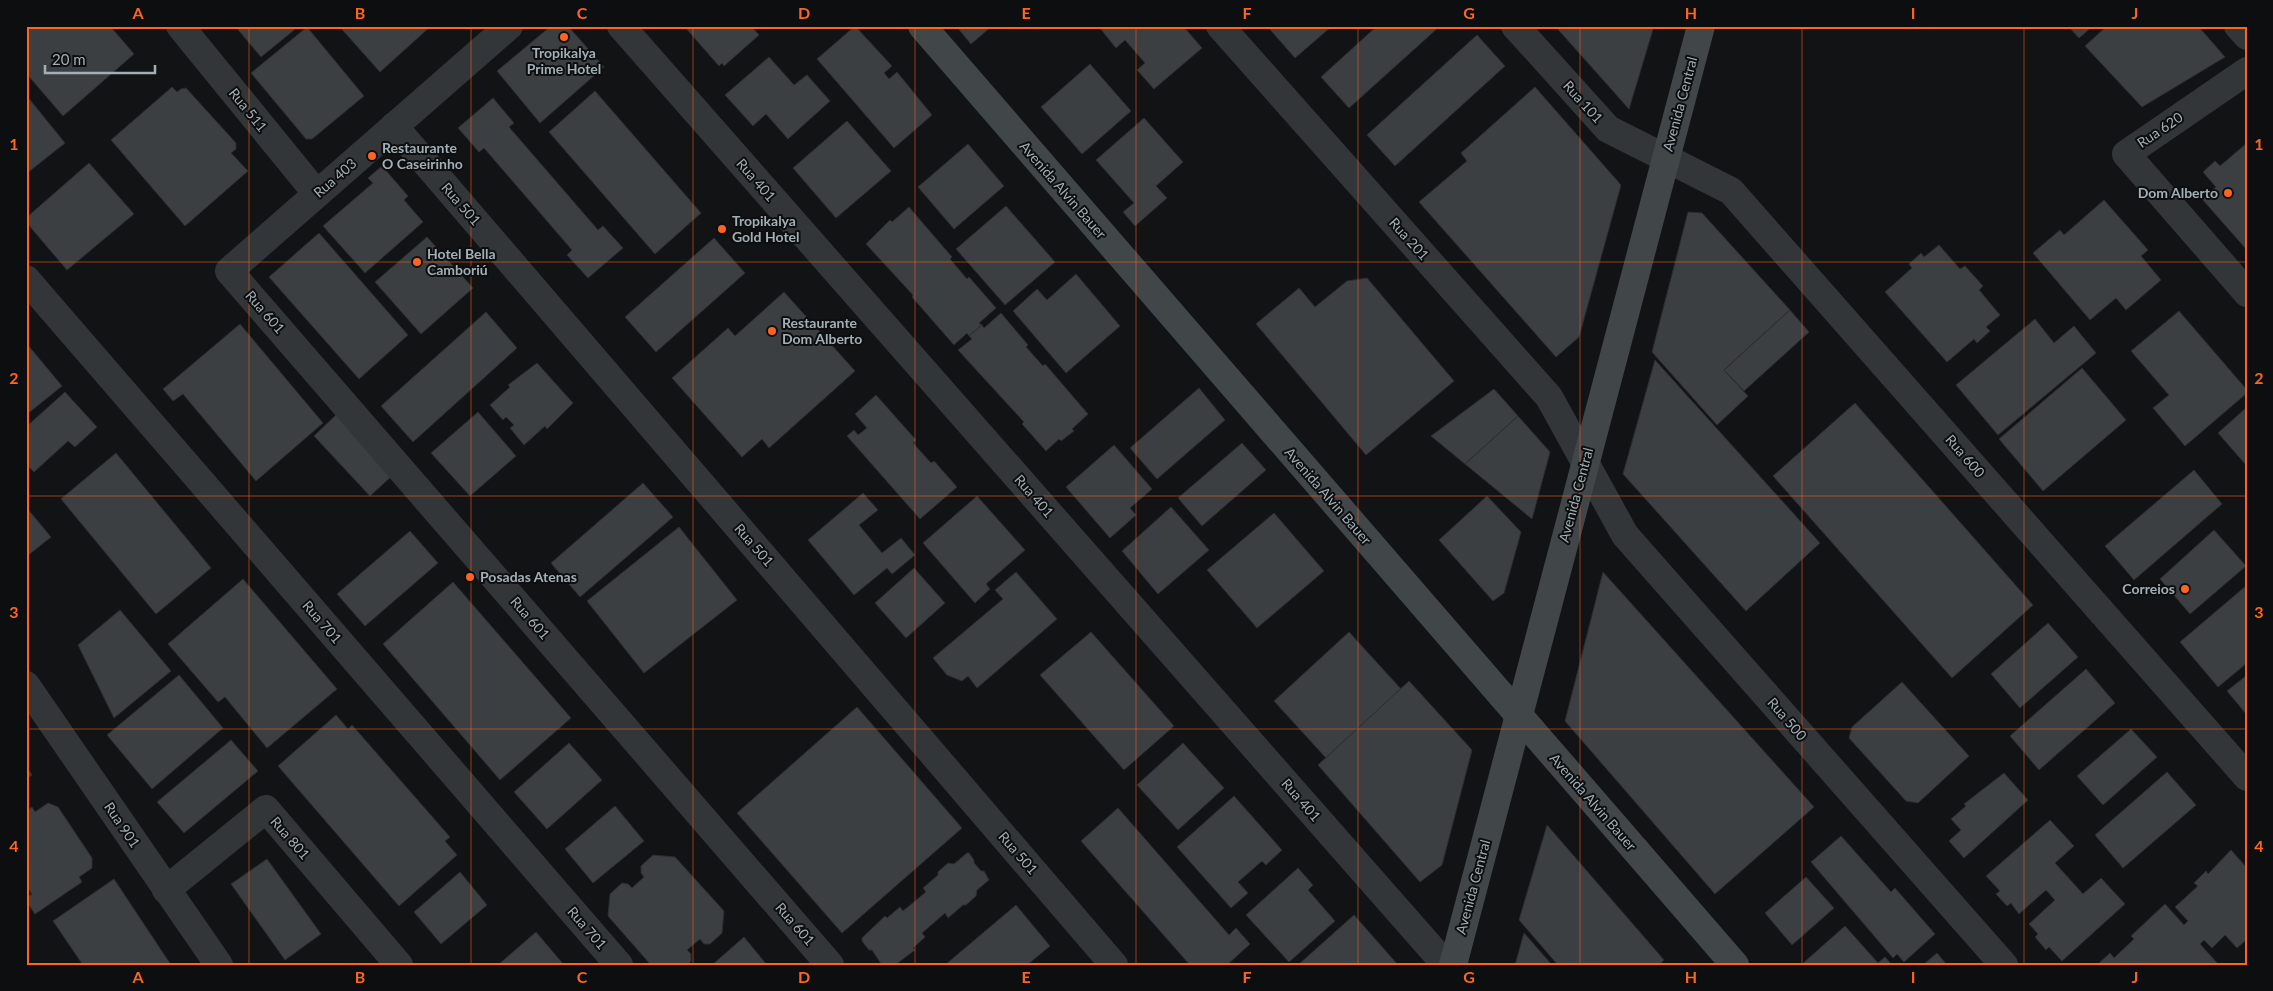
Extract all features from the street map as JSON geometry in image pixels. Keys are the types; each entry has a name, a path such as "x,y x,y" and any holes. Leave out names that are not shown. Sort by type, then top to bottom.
{"main road":[{"name":"Avenida Alvin Bauer","path":"922,26 1735,965"},
{"name":"Avenida Central","path":"1453,965 1700,26"}],"street":[{"name":"Rua 511","path":"180,26 317,194"},
{"name":"Rua 403","path":"229,271 508,26"},
{"name":"Rua 401","path":"622,26 1446,965"},
{"name":"Rua 201","path":"1220,26 1549,397 1585,462"},
{"name":"Rua 101","path":"1515,26 1608,129 1666,159"},
{"path":"2238,26 2247,36"},
{"name":"Rua 620","path":"2247,71 2126,154 2247,293"},
{"name":"Rua 501","path":"394,126 1114,965"},
{"name":"Rua 600","path":"1666,159 1731,190 2247,777"},
{"name":"Rua 601","path":"229,271 830,965"},
{"name":"Rua 701","path":"26,279 619,965"},
{"name":"Rua 500","path":"1585,462 1625,535 2004,965"},
{"name":"Rua 901","path":"26,685 219,965"},
{"name":"Rua 801","path":"166,890 266,809 399,965"}],"building":[{"path":"26,26 110,26 134,54 63,116 26,73"},
{"path":"235,26 299,26 261,57"},
{"path":"339,26 431,26 380,72"},
{"path":"551,26 568,26 604,67 540,123 497,71"},
{"path":"684,26 751,26 759,35 724,66 722,63 719,66"},
{"path":"855,26 892,66 884,73 889,79 897,72 932,115 894,148 817,59"},
{"path":"956,26 992,26 971,44"},
{"path":"1100,26 1183,26 1202,48 1154,89 1137,70 1145,63 1125,40 1116,48"},
{"path":"1267,26 1332,26 1295,58"},
{"path":"1377,26 1440,26 1349,108 1321,77"},
{"path":"1555,26 1654,26 1629,109"},
{"path":"2068,26 2093,26 2079,38"},
{"path":"2107,26 2198,26 2225,57 2142,107 2085,46"},
{"path":"307,27 364,96 312,139 306,139 251,73"},
{"path":"1477,35 1505,66 1395,166 1367,135"},
{"path":"769,57 794,85 807,75 830,101 788,139 766,114 753,126 725,95"},
{"path":"1090,64 1131,111 1082,154 1041,107"},
{"path":"172,87 177,92 186,88 236,143 236,149 231,153 248,171 185,226 111,140"},
{"path":"1535,87 1621,185 1579,337 1556,357 1419,202 1467,161 1461,153"},
{"path":"595,91 701,213 655,254 549,132"},
{"path":"26,95 65,143 26,174"},
{"path":"493,98 514,123 509,127 598,230 603,226 623,248 588,278 567,255 572,250 484,148 479,152 458,128"},
{"path":"1144,118 1183,162 1156,186 1167,198 1135,226 1123,212 1134,203 1096,160"},
{"path":"847,121 891,171 836,218 793,168"},
{"name":"Dom Alberto","path":"2247,143 2247,250 2202,199 2216,187 2203,172 2215,161 2220,166"},
{"path":"968,144 1004,186 954,229 918,187"},
{"path":"89,163 134,214 67,270 26,222 26,218"},
{"path":"382,166 408,196 404,200 423,222 365,273 323,226 373,183 368,178"},
{"path":"2104,200 2148,250 2141,256 2161,280 2126,310 2116,298 2090,320 2033,253 2060,230 2064,235"},
{"path":"1006,206 1055,262 1005,305 956,249"},
{"path":"909,207 952,257 950,259 967,279 969,277 996,308 979,323 982,325 969,336 967,333 954,345 912,297 913,295 866,244 890,220 892,222"},
{"path":"1688,212 1702,213 1790,310 1724,370 1748,396 1717,425 1652,352"},
{"path":"319,233 408,335 359,379 269,277"},
{"path":"427,237 473,288 421,334 375,282"},
{"path":"714,238 745,273 656,352 625,317"},
{"path":"1939,245 1960,269 1965,266 1983,286 1979,290 2000,315 1986,327 1990,331 1977,343 1974,339 1947,362 1885,292 1912,268 1909,264 1921,253 1924,257"},
{"path":"1076,274 1120,326 1066,373 1013,311 1037,289 1047,300"},
{"path":"1367,278 1454,381 1366,455 1256,324 1299,288 1315,307 1347,281"},
{"path":"784,292 855,371 769,448 762,439 742,457 672,378 728,328 735,336"},
{"path":"1790,310 1809,332 1744,391 1724,370"},
{"path":"2179,311 2247,390 2247,393 2185,446 2153,408 2169,395 2131,351"},
{"path":"486,312 517,348 413,442 381,406"},
{"path":"1001,313 1028,345 1026,347 1043,366 1045,364 1088,414 1072,429 1074,431 1061,441 1059,439 1046,451 1022,424 1024,422 958,350 972,339 969,336 982,325 984,328"},
{"path":"2035,319 2054,343 2074,326 2096,353 1998,435 1956,385"},
{"path":"240,324 323,423 256,481 183,394 173,401 163,389"},
{"path":"26,345 62,386 26,415"},
{"path":"1655,360 1820,543 1746,611 1623,474"},
{"path":"537,363 573,403 547,429 545,426 524,445 510,428 514,425 506,417 503,420 490,405 510,387 508,385"},
{"path":"2082,368 2126,420 2043,491 1999,439"},
{"path":"1199,388 1225,420 1157,479 1130,448"},
{"path":"1494,389 1518,416 1465,464 1431,436"},
{"path":"65,392 97,427 75,447 68,441 34,472 26,464 26,427"},
{"path":"876,395 916,440 913,443 931,463 934,461 957,487 920,519 847,436 854,430 858,435 867,428 855,414"},
{"path":"1855,403 2033,605 1952,678 1773,476"},
{"path":"2247,407 2247,466 2218,433"},
{"path":"478,412 516,456 470,496 431,453"},
{"path":"338,413 394,474 370,496 314,436"},
{"path":"1518,416 1550,452 1532,519 1465,464"},
{"path":"1242,443 1266,470 1202,526 1178,498"},
{"path":"1114,445 1152,489 1130,508 1136,515 1110,538 1066,487"},
{"path":"116,453 211,568 156,614 61,499"},
{"path":"2194,470 2222,504 2134,580 2105,546"},
{"path":"643,483 673,517 580,597 551,563"},
{"path":"863,493 878,510 859,525 882,553 901,538 915,555 892,574 887,568 854,595 808,540"},
{"path":"977,496 1025,550 986,584 990,589 975,603 923,543"},
{"path":"1487,496 1521,532 1504,593 1493,601 1439,540"},
{"path":"26,507 51,537 26,557"},
{"path":"1171,507 1209,550 1158,594 1122,551"},
{"path":"1274,513 1324,571 1257,628 1207,570"},
{"path":"679,527 737,600 644,673 587,601"},
{"path":"2214,530 2246,566 2190,614 2160,579"},
{"path":"410,531 438,563 365,626 337,594"},
{"path":"914,568 945,603 906,638 875,603"},
{"path":"1016,572 1057,619 977,688 968,676 962,681 947,675 933,658 1003,599 995,590"},
{"path":"1603,572 1814,807 1715,894 1565,721"},
{"path":"243,579 337,689 267,748 225,697 218,702 168,644"},
{"path":"453,582 571,718 500,780 383,644"},
{"path":"2247,585 2247,663 2218,687 2180,642"},
{"path":"120,610 171,671 114,718 78,645"},
{"path":"2048,623 2078,657 2020,708 1991,674"},
{"path":"1091,632 1174,726 1124,770 1040,675"},
{"path":"1349,632 1401,689 1326,758 1274,701"},
{"path":"2086,669 2115,703 2039,770 2010,736"},
{"path":"179,675 223,728 152,789 107,735"},
{"path":"2247,675 2247,715 2227,691"},
{"path":"1409,681 1472,750 1442,865 1420,882 1318,765"},
{"path":"1902,682 1969,756 1918,803 1906,801 1849,738 1852,727"},
{"path":"857,707 962,828 842,933 737,813"},
{"path":"336,715 348,729 352,725 450,837 445,841 457,855 399,906 278,766"},
{"path":"2131,729 2157,757 2103,805 2077,776"},
{"path":"231,740 258,771 184,833 157,802"},
{"path":"569,743 602,780 547,829 514,792"},
{"path":"1183,743 1224,788 1178,830 1137,785"},
{"path":"26,766 32,775 26,779"},
{"path":"2167,772 2196,805 2123,868 2095,835"},
{"path":"2004,773 2028,800 1964,858 1949,841 1961,830 1951,819 1966,806 1964,804"},
{"path":"1234,796 1282,850 1266,865 1262,861 1238,882 1248,893 1231,908 1177,847"},
{"path":"48,803 58,807 92,858 92,868 79,877 82,882 35,914 26,901 26,898 32,894 26,886 26,811 32,807 35,812"},
{"path":"615,806 644,841 593,883 565,849"},
{"path":"1118,808 1229,935 1236,928 1250,944 1227,965 1190,965 1081,841"},
{"path":"2050,820 2074,846 2055,863 2083,894 2101,878 2125,904 2062,961 2049,947 2046,950 2035,937 2038,934 2029,924 2055,900 2046,890 2019,914 2011,903 2007,906 1996,894 2000,891 1986,876"},
{"path":"1547,825 1664,960 1659,965 1558,965 1519,920"},
{"path":"1841,836 1891,892 1895,888 1935,934 1904,962 1897,954 1893,958 1811,862"},
{"path":"2231,850 2247,868 2247,943 2245,941 2237,948 2225,935 2212,948 2204,940 2200,944 2219,965 2097,965 2110,953 2114,958 2134,939 2131,936 2165,904 2184,925 2188,921 2175,907 2198,886 2194,883 2206,871 2208,874"},
{"path":"969,853 981,871 984,871 989,880 977,890 976,896 966,905 963,905 948,918 945,913 922,933 925,937 913,948 915,950 895,965 882,965 872,950 869,950 862,941 862,938 885,916 887,918 900,907 903,911 926,892 923,888 938,875 938,872 948,863 954,864"},
{"path":"653,855 675,857 724,911 722,933 710,944 704,944 700,939 687,950 691,954 691,961 687,965 651,965 608,916 610,894 622,883 628,884 632,888 644,877 641,873 641,866"},
{"path":"267,859 321,934 285,960 231,884"},
{"path":"1298,868 1313,885 1308,890 1335,921 1289,962 1246,915"},
{"path":"460,872 487,905 441,944 414,912"},
{"path":"1806,877 1834,908 1792,945 1765,913"},
{"path":"114,879 171,965 83,965 53,921"},
{"path":"1016,905 1050,946 1027,965 945,965"},
{"path":"1354,915 1398,965 1298,965"},
{"path":"1845,926 1878,963 1885,957 1892,965 1801,965"},
{"path":"536,932 564,965 498,965"},
{"path":"1524,933 1552,965 1515,965"},
{"path":"744,937 767,965 712,965"},
{"path":"1937,953 1947,965 1923,965"}],"place":[{"name":"Tropikalya Prime Hotel","path":"564,37"},
{"name":"Restaurante O Caseirinho","path":"372,156"},
{"name":"Dom Alberto","path":"2228,193"},
{"name":"Tropikalya Gold Hotel","path":"722,229"},
{"name":"Hotel Bella Camboriú","path":"417,262"},
{"name":"Restaurante Dom Alberto","path":"772,331"},
{"name":"Posadas Atenas","path":"470,577"},
{"name":"Correios","path":"2185,589"}]}
